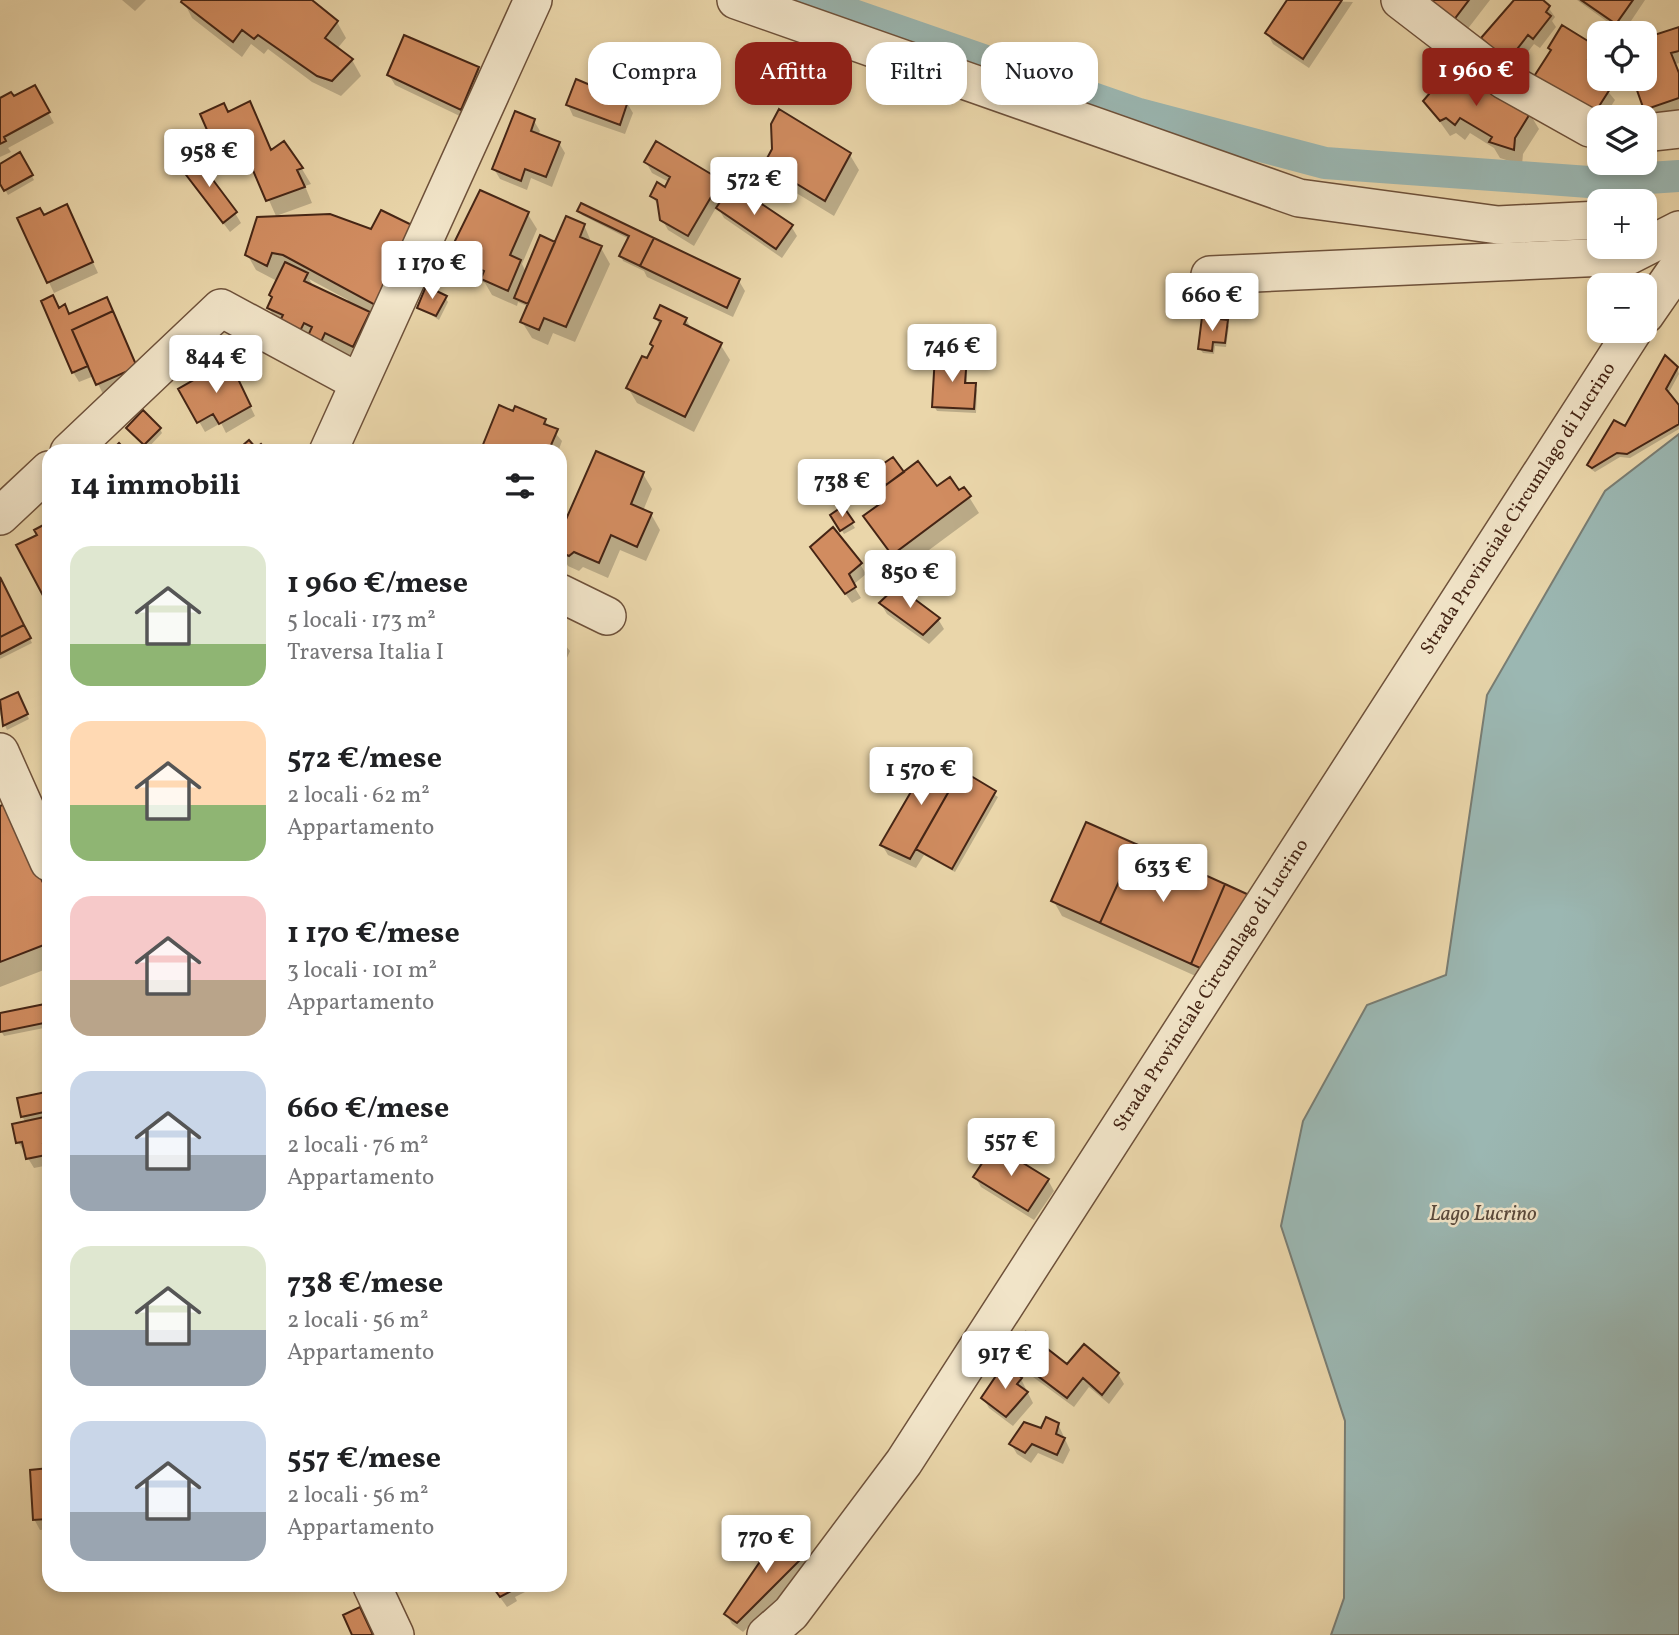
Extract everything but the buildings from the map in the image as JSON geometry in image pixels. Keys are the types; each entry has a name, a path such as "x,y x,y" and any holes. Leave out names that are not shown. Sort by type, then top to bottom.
{"street":[{"path":"331,444 533,0"},
{"path":"736,0 1299,198 1498,225 1587,221"},
{"path":"1400,0 1504,80 1587,126"},
{"path":"1657,132 1679,129"},
{"path":"1657,217 1679,216"},
{"path":"1210,275 1629,256 1679,230"},
{"path":"1657,298 1679,266"},
{"path":"77,444 221,308 358,382"},
{"name":"Strada Provinciale Circumlago di Lucrino","path":"786,1628 904,1462 1625,343"},
{"path":"0,516 42,477"},
{"path":"567,596 607,616"},
{"path":"0,752 42,846"},
{"path":"375,1592 394,1635"}],"water":[{"name":"Lago Lucrino","path":"1679,434 1679,1635 1331,1635 1344,1598 1345,1421 1281,1226 1303,1121 1367,1005 1446,975 1487,695 1605,491"}],"waterway":[{"path":"810,0 1139,114 1325,163 1589,182 1679,176"}]}
